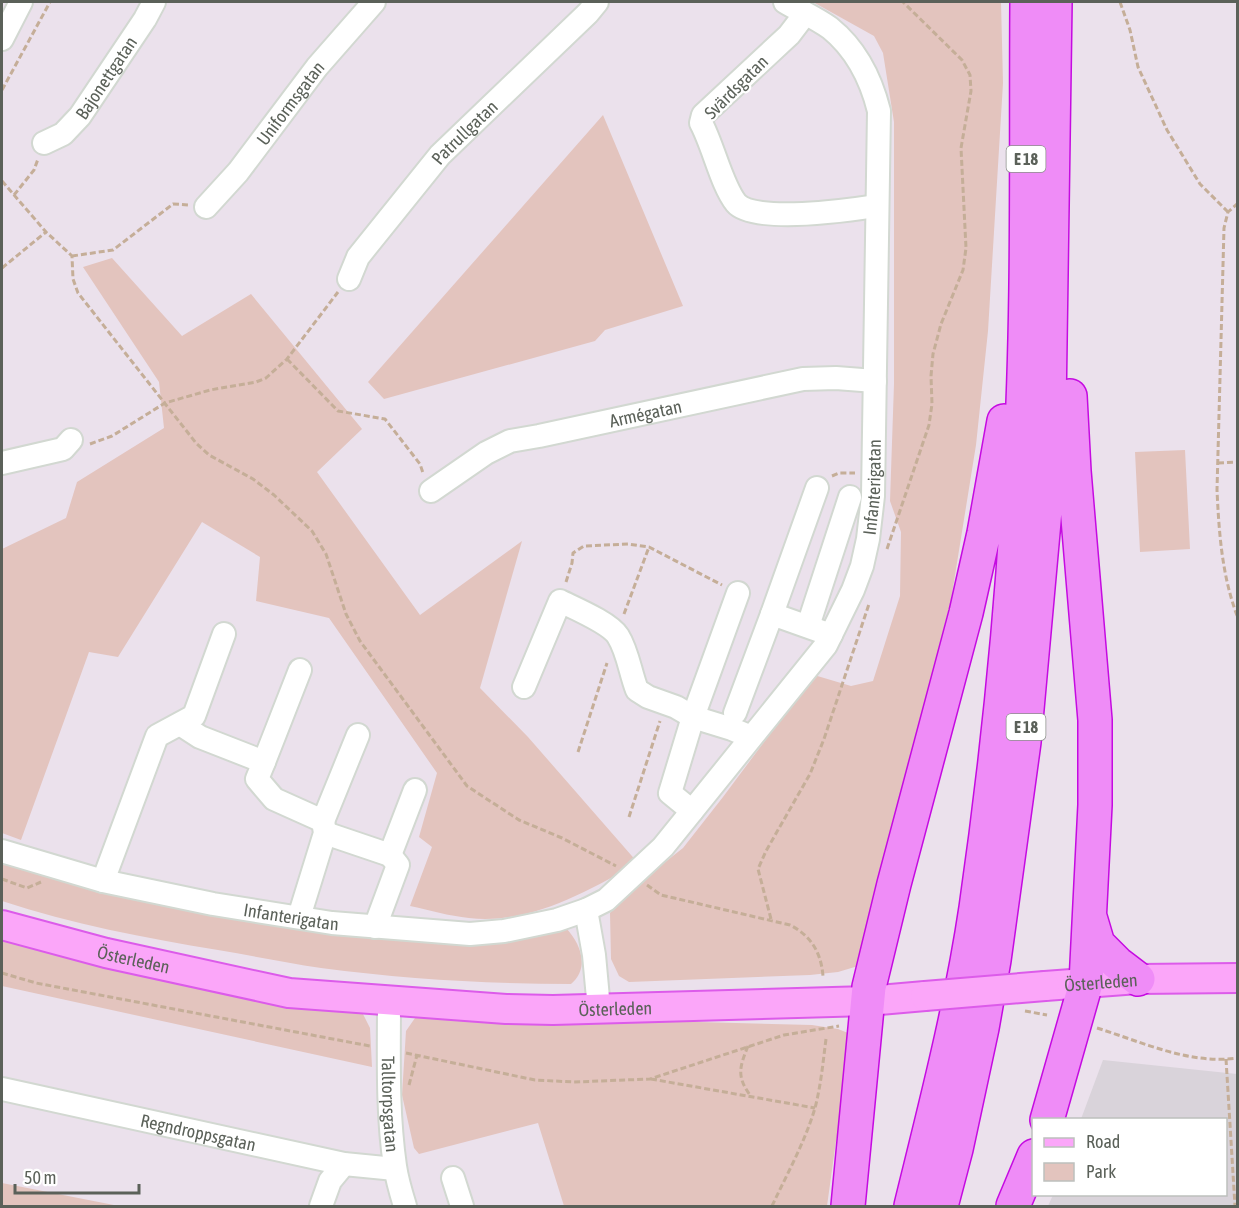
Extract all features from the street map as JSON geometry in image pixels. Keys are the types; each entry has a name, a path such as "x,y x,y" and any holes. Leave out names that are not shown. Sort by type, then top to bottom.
{"highway":[{"name":"E 18","path":"911,1206 953,1032 977,896 1005,669 1020,464 1027,2"},
{"name":"E 18","path":"941,1206 956,1149 984,1017 1024,742 1048,477 1055,2"},
{"path":"1047,1118 1086,983 1095,787 1095,720 1069,388 1070,266 1052,240"},
{"name":"E 18","path":"848,1206 869,987 971,590 999,457 1014,342 1024,317"},
{"path":"1090,915 1098,944 1138,979"},
{"path":"1013,1206 1032,1161"}],"main road":[{"name":"Österleden","path":"2,925 106,953 289,993 506,1009 866,1012 925,996 1138,979 1238,978"}],"street":[{"path":"2,39 21,2"},
{"name":"Bajonettgatan","path":"44,143 63,134 80,116 154,2"},
{"name":"Uniformsgatan","path":"206,207 238,172 317,67 374,2"},
{"name":"Patrullgatan","path":"349,279 358,257 440,155 588,14 597,2"},
{"name":"Infanterigatan","path":"2,851 103,881 213,904 375,927 470,934 514,929 557,920 586,910 606,900 663,847 826,645 853,590 862,566 868,539 874,473 879,111 875,94 865,71 852,49 829,28 785,2"},
{"name":"Svärdsgatan","path":"805,14 789,35 703,115 701,123 737,205 748,210 795,214 832,213 876,206"},
{"name":"Armégatan","path":"431,491 486,453 510,441 803,379 836,378 875,381"},
{"path":"2,463 63,449 71,440"},
{"path":"735,713 817,488"},
{"path":"808,626 850,497"},
{"path":"692,811 670,793 693,717 738,593"},
{"path":"524,687 560,601 589,615 617,634 629,661 637,690 648,698 693,717 751,737"},
{"path":"772,614 831,635"},
{"path":"103,881 158,736 194,717 224,634"},
{"path":"300,670 258,779 274,798 324,827 390,855 398,865 375,927"},
{"path":"180,724 200,737 264,762"},
{"path":"299,917 324,827 358,735"},
{"path":"390,855 415,790"},
{"path":"586,910 594,955 599,1009"},
{"name":"Talltorpsgatan","path":"389,1000 389,1097 395,1169 405,1206"},
{"name":"Regndroppsgatan","path":"2,1089 344,1164 395,1169"},
{"path":"321,1206 330,1181 344,1164"},
{"path":"453,1178 462,1206"}],"path":[{"path":"2,90 50,2"},
{"path":"1120,2 1130,30 1138,67 1167,129 1200,184 1228,212"},
{"path":"14,195 34,170 44,143"},
{"path":"2,181 46,232 72,256 73,279 78,293 196,443 209,455 253,479 312,531 326,554 346,614 360,641 467,786 519,820 562,838 622,868 661,895 790,925 802,931 813,944 822,966 823,976"},
{"path":"1238,203 1228,212 1224,228 1217,490 1220,537 1229,593 1238,618"},
{"path":"72,256 113,250 173,204 206,207"},
{"path":"2,268 46,232"},
{"path":"71,440 90,444 112,436 165,403 210,390 256,382 266,378 287,359 349,279"},
{"path":"287,359 338,411 385,419 420,464 431,491"},
{"path":"1218,463 1238,462"},
{"path":"817,488 827,478 839,473 874,473"},
{"path":"572,563 573,553 584,546 628,544 649,547 738,593"},
{"path":"629,817 666,704"},
{"path":"2,974 36,983 535,1080 574,1082 650,1079 815,1108"},
{"path":"650,1079 748,1046 817,1028 866,1012"},
{"path":"1074,1021 1191,1057 1238,1058"},
{"path":"772,1206 807,1132 815,1108 826,1039"},
{"path":"748,1046 740,1066 742,1084 751,1096"},
{"path":"1226,1059 1235,1206"}],"shaded area":[{"path":"1103,1060 1237,1074 1237,1206 1048,1206 1053,1196 1227,1196 1227,1118 1081,1118"}],"green space":[{"path":"813,2 1001,2 1003,83 988,331 976,445 951,600 858,966 838,972 810,975 629,982 619,976 611,959 610,913 626,893 683,848 814,675 851,686 873,681 900,596 901,532 890,501 894,384 894,122 883,53 874,36"},
{"path":"603,115 683,306 605,330 595,341 384,399 368,382"},
{"path":"112,258 182,336 251,294 362,429 317,472 420,615 522,541 480,688 528,737 638,863 558,904 514,916 492,919 469,918 410,906 432,847 419,837 437,773 329,618 256,601 260,557 202,522 118,657 89,652 21,840 2,833 2,549 66,518 77,482 164,428 159,382 83,267"},
{"path":"1185,450 1190,549 1140,552 1135,452"},
{"path":"2,856 458,943 519,940 545,931 566,928 576,941 582,963 577,978 571,984 477,982 321,968 136,935 55,917 2,901"},
{"path":"2,932 362,1012 370,1028 372,1067 2,986"},
{"path":"429,1015 812,1025 838,1029 853,1035 855,1042 836,1141 827,1206 564,1206 538,1123 419,1154 414,1148 402,1095 406,1031 415,1018"},
{"path":"2,1183 119,1206 2,1206"}]}
